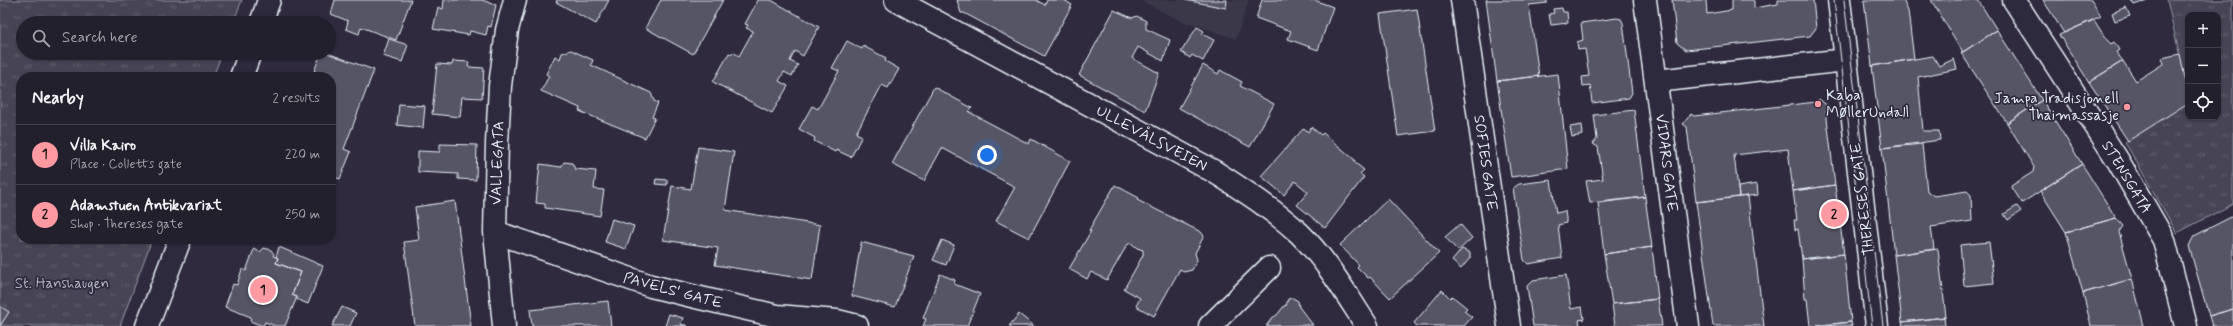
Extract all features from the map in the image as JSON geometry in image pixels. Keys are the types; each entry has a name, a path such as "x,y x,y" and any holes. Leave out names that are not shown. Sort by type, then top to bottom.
{"street":[{"path":"263,16 269,0"},
{"name":"VALLEGATA","path":"504,326 495,232 500,86 507,30 515,0"},
{"name":"ULLEVÅLSVEIEN","path":"896,0 920,6 1215,172 1259,201 1299,233 1319,257 1367,326"},
{"name":"SOFIES GATE","path":"1462,0 1510,326"},
{"name":"VIDARS GATE","path":"1645,0 1688,326"},
{"name":"THERESES GATE","path":"1839,0 1877,326"},
{"name":"STENSGATA","path":"2014,0 2117,159 2164,240 2186,326"},
{"path":"243,72 247,60"},
{"path":"1656,81 1846,60"},
{"name":"PAVELS' GATE","path":"495,232 651,286 696,298 777,316 837,321 857,326"},
{"path":"148,326 178,244"},
{"path":"1210,326 1269,268"}],"shaded area":[{"path":"1140,0 1249,0 1236,39 1189,23 1188,25"}],"green space":[{"name":"St. Hanshaugen","path":"0,0 242,0 236,16 16,16 16,60 219,60 215,72 16,72 16,244 150,244 120,326 0,326"},
{"path":"2167,0 2233,0 2233,204 2177,233 2125,142 2185,104 2185,120 2221,120 2221,12 2185,12 2185,79"}],"building":[{"path":"335,0 411,0 396,40 361,27 359,34 346,29 348,21 331,14"},
{"path":"444,0 482,0 496,5 491,27 488,26 486,35 470,31 469,35 433,29 438,7 443,9"},
{"path":"557,0 609,0 596,24 556,2"},
{"path":"661,0 723,0 693,54 645,28"},
{"path":"758,0 771,0 819,27 803,56 795,51 790,61 798,65 792,76 784,72 779,81 788,86 772,113 713,82 729,53 731,54 733,52 739,56 753,31 746,28 748,25 745,24"},
{"path":"957,0 1036,0 1045,5 1047,0 1064,0 1072,5 1044,56 964,13 961,13"},
{"path":"1185,0 1227,0 1226,8"},
{"path":"1262,0 1314,0 1333,7 1318,50 1288,39 1291,31 1256,18"},
{"path":"1486,0 1547,0 1547,3 1529,5 1539,76 1497,81"},
{"path":"1672,0 1706,0 1707,14 1732,10 1732,0 1754,0 1754,8 1778,4 1778,0 1813,0 1816,28 1810,36 1686,50 1677,43"},
{"path":"1864,0 1903,0 1908,11 1914,59 1872,66"},
{"path":"1931,0 1978,0 1997,30 1963,52"},
{"path":"2043,0 2091,0 2101,16 2064,33"},
{"path":"2131,0 2148,0 2134,5"},
{"path":"2126,7 2130,16 2115,21 2112,13"},
{"path":"1562,8 1563,12 1567,12 1568,23 1551,25 1549,14 1554,13 1553,9"},
{"path":"1417,9 1435,131 1398,136 1380,14"},
{"path":"1114,10 1132,18 1137,16 1146,21 1146,29 1170,40 1163,61 1138,47 1132,58 1159,73 1145,111 1079,75"},
{"path":"1617,18 1621,19 1623,23 1632,93 1629,98 1592,103 1590,85 1583,86 1582,77 1589,76 1585,49 1578,50 1577,42 1583,40 1581,23"},
{"path":"2094,20 2106,39 2111,44 2114,42 2119,50 2116,52 2123,61 2089,82 2059,35"},
{"path":"1197,27 1204,31 1202,34 1214,40 1203,61 1192,55 1190,58 1181,52"},
{"path":"1997,30 2042,100 2007,123 1961,53"},
{"path":"389,39 408,45 402,62 383,56"},
{"path":"847,41 862,49 863,46 886,58 885,61 899,69 888,88 882,85 856,133 862,136 851,157 836,150 835,152 814,141 815,138 799,129 812,106 818,109 839,71 832,68"},
{"path":"571,50 593,60 591,65 651,93 654,101 658,103 652,117 655,118 645,138 579,111 580,108 541,91 549,76 546,74 555,56 560,59 562,53"},
{"path":"2180,54 2185,78 2185,105 2128,141 2089,82 2123,61 2136,81 2163,64 2162,58"},
{"path":"336,56 374,70 344,149 351,152 340,179 336,178 336,72 314,72 318,60 336,60"},
{"path":"1933,56 1939,66 1954,59 1957,69 1918,77 1923,131 1939,131 1940,140 1882,148 1872,66"},
{"path":"453,61 469,62 468,67 484,68 482,98 462,97 460,117 432,114 437,64 452,65"},
{"path":"1203,65 1218,74 1220,70 1242,82 1240,86 1274,104 1250,147 1179,108"},
{"path":"1558,74 1568,169 1511,177 1497,81"},
{"path":"934,87 972,108 969,112 1029,144 1031,139 1070,161 1029,238 996,221 1015,187 942,148 924,181 892,164"},
{"path":"1819,99 1829,107 1826,110 1835,185 1793,191 1788,149 1734,155 1739,197 1696,202 1687,127 1683,124 1691,114 1694,116 1816,102"},
{"path":"2042,100 2082,164 2022,203 2011,186 2033,172 2034,167 2007,123"},
{"path":"399,104 425,106 423,128 397,125"},
{"path":"1634,110 1645,197 1590,203 1586,181 1603,179 1598,147 1593,144 1597,139 1594,115"},
{"path":"1582,125 1583,135 1572,137 1570,127"},
{"path":"1311,127 1321,135 1323,133 1355,160 1354,162 1364,170 1360,174 1364,177 1325,228 1297,205 1308,192 1295,181 1284,195 1261,176 1304,128 1308,132"},
{"path":"440,144 477,145 476,180 458,179 458,174 418,172 418,151 440,152"},
{"path":"1922,144 1927,191 1934,196 1967,191 1971,195 1972,221 1931,227 1934,249 1894,255 1882,148"},
{"path":"698,147 734,152 725,210 820,225 812,280 715,265 718,248 663,240 672,186 691,189"},
{"path":"564,162 572,163 575,169 596,171 594,189 604,190 600,216 545,208 545,204 536,203 540,164 561,167"},
{"path":"2082,164 2116,218 2066,232 2040,191"},
{"path":"656,179 667,180 667,185 655,184"},
{"path":"1551,180 1556,213 1565,211 1566,218 1566,223 1558,225 1562,258 1528,264 1524,260 1513,188 1519,184"},
{"path":"1757,184 1758,195 1739,197 1738,187"},
{"path":"1115,185 1139,198 1137,200 1201,232 1204,236 1195,253 1197,260 1192,270 1184,272 1180,269 1154,316 1136,306 1140,298 1124,289 1143,255 1143,250 1137,248 1131,243 1127,245 1107,280 1091,272 1087,279 1069,269"},
{"path":"1835,185 1844,254 1802,259 1798,229 1795,230 1794,220 1797,220 1793,191"},
{"path":"1748,196 1764,326 1713,326 1696,202"},
{"path":"1645,197 1652,247 1604,254 1598,203"},
{"path":"1388,199 1439,253 1390,298 1370,277 1368,278 1357,267 1359,265 1340,245"},
{"path":"455,201 471,326 415,326 404,242 419,240 415,207"},
{"path":"2017,206 2021,211 2008,220 2004,214"},
{"path":"2233,216 2233,309 2209,316 2189,246 2194,236"},
{"path":"2116,218 2123,226 2119,232 2132,279 2083,293 2066,232"},
{"path":"612,219 634,226 626,249 605,242"},
{"path":"1460,224 1472,238 1458,251 1445,237"},
{"path":"942,240 954,245 946,265 933,260"},
{"path":"861,242 914,256 895,307 852,296"},
{"path":"1989,242 1994,283 1964,286 1960,245"},
{"path":"279,247 323,266 308,304 296,299 297,297 292,295 301,272 276,263"},
{"path":"1652,247 1658,299 1612,304 1604,254"},
{"path":"264,248 271,250 274,254 273,256 278,258 276,263 301,272 292,295 297,297 285,326 275,326 265,322 263,326 250,321 251,317 225,307 233,284 237,285 242,269 246,271 254,249 260,252"},
{"path":"1462,249 1470,253 1470,258 1461,269 1452,261"},
{"path":"1938,249 1946,317 1902,322 1894,255"},
{"path":"1844,254 1851,322 1810,326 1807,299 1805,299 1802,259"},
{"path":"940,274 955,280 954,284 980,294 967,326 923,326 926,319 923,318"},
{"path":"1566,275 1571,309 1582,307 1584,319 1579,320 1580,326 1533,326 1527,286 1533,280"},
{"path":"2132,279 2144,326 2091,326 2083,293"},
{"path":"1442,290 1450,298 1452,296 1467,308 1464,311 1472,317 1464,326 1417,326 1414,323"},
{"path":"1293,298 1298,301 1299,307 1313,325 1266,326 1285,305 1286,306 1288,299"},
{"path":"1658,299 1662,326 1615,326 1612,304"},
{"path":"608,301 611,326 532,326 530,310"},
{"path":"0,306 9,312 0,326"},
{"path":"342,307 356,313 350,326 332,326"},
{"path":"2233,309 2233,326 2212,326 2209,316"},
{"path":"669,314 683,318 681,324 688,326 665,326"},
{"path":"1019,314 1034,326 1009,326"},
{"path":"1944,317 1945,326 1903,326 1902,322"},
{"path":"1851,322 1852,326 1817,326"}],"tram line":[{"path":"1834,0 1872,326"},
{"path":"1844,0 1883,326"}],"place":[{"name":"Kaba MøllerUndall","path":"1818,104"},
{"name":"Jampa Tradisjonell Thaimassasje","path":"2127,107"},
{"name":"Adamstuen Antikvariat","path":"1834,214"},
{"name":"Villa Kairo","path":"263,290"}]}
